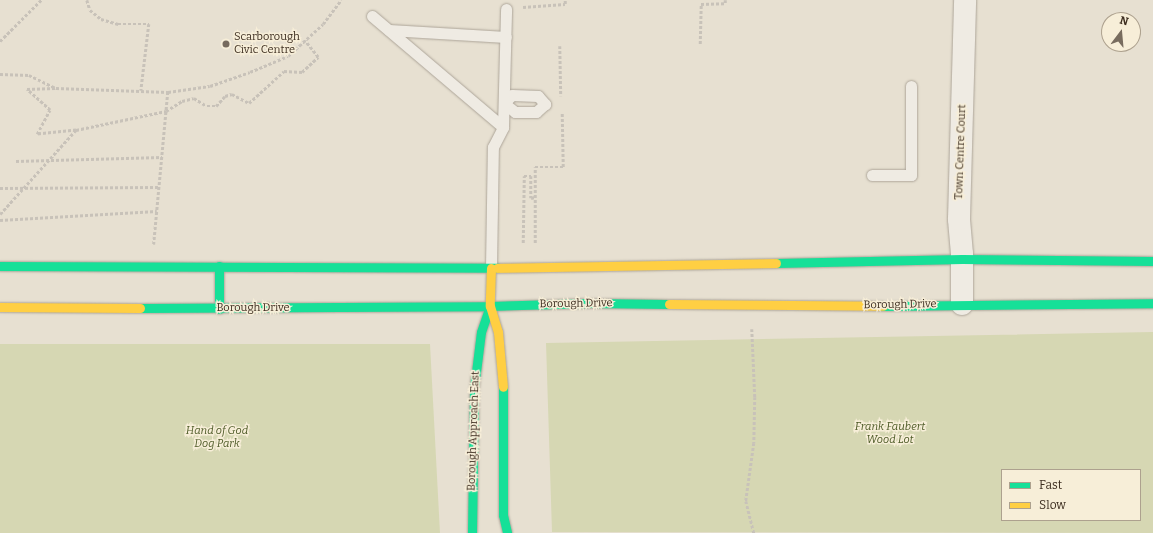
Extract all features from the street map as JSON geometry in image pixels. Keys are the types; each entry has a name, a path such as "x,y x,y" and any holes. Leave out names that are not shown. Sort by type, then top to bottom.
{"street":[{"name":"Town Centre Court","path":"962,304 962,260 959,219 965,0"},
{"path":"0,266 491,268 962,260 1153,261"},
{"path":"218,266 219,309"},
{"name":"Borough Approach East","path":"472,533 474,388 481,332 490,306 491,268"},
{"name":"Borough Drive","path":"0,307 219,309 490,306 590,303 882,306 1153,303"},
{"name":"Borough Approach East","path":"490,306 498,332 503,383 503,515 507,533"}],"lane":[{"path":"491,268 493,147 503,127 506,9"},
{"path":"372,16 503,127"},
{"path":"388,30 506,37"},
{"path":"872,175 911,175 911,86"}],"path":[{"path":"0,41 41,0"},
{"path":"87,0 90,10 101,19 118,24 150,24 141,91"},
{"path":"305,41 318,57 302,72 284,71 250,103 232,94 225,96 216,106 207,106 194,98 182,101 166,112 76,130 37,134 50,110 27,89 56,88 168,92 210,86 250,72 288,56 323,24 341,0"},
{"path":"506,9 565,4 565,0"},
{"path":"700,44 701,4 725,3 725,0"},
{"path":"0,74 29,75 56,88"},
{"path":"154,247 168,92"},
{"path":"0,214 76,130"},
{"path":"16,161 162,157"},
{"path":"535,243 535,167 563,167"},
{"path":"523,243 524,176 531,176 531,198 535,197"},
{"path":"0,188 159,187"},
{"path":"0,220 157,211"},
{"path":"752,329 755,397 754,443 746,501 754,533"}],"green space":[{"name":"Frank Faubert Wood Lot","path":"1153,332 1153,533 552,532 546,343"},
{"name":"Hand of God Dog Park","path":"0,344 430,344 440,533 0,533"}],"traffic: fast":[{"path":"776,263 962,259 1153,261"},
{"path":"0,266 497,268"},
{"path":"219,266 219,309"},
{"path":"140,308 490,306 590,303 669,304"},
{"path":"883,306 1153,303"},
{"path":"472,533 474,388 481,332 490,306"},
{"path":"503,387 503,515 507,533"}],"traffic: slow":[{"path":"497,268 776,263"},
{"path":"491,268 490,306 498,332 503,387"},
{"path":"669,304 883,306"},
{"path":"0,307 140,308"}],"place":[{"name":"Scarborough Civic Centre","path":"226,44"}]}
